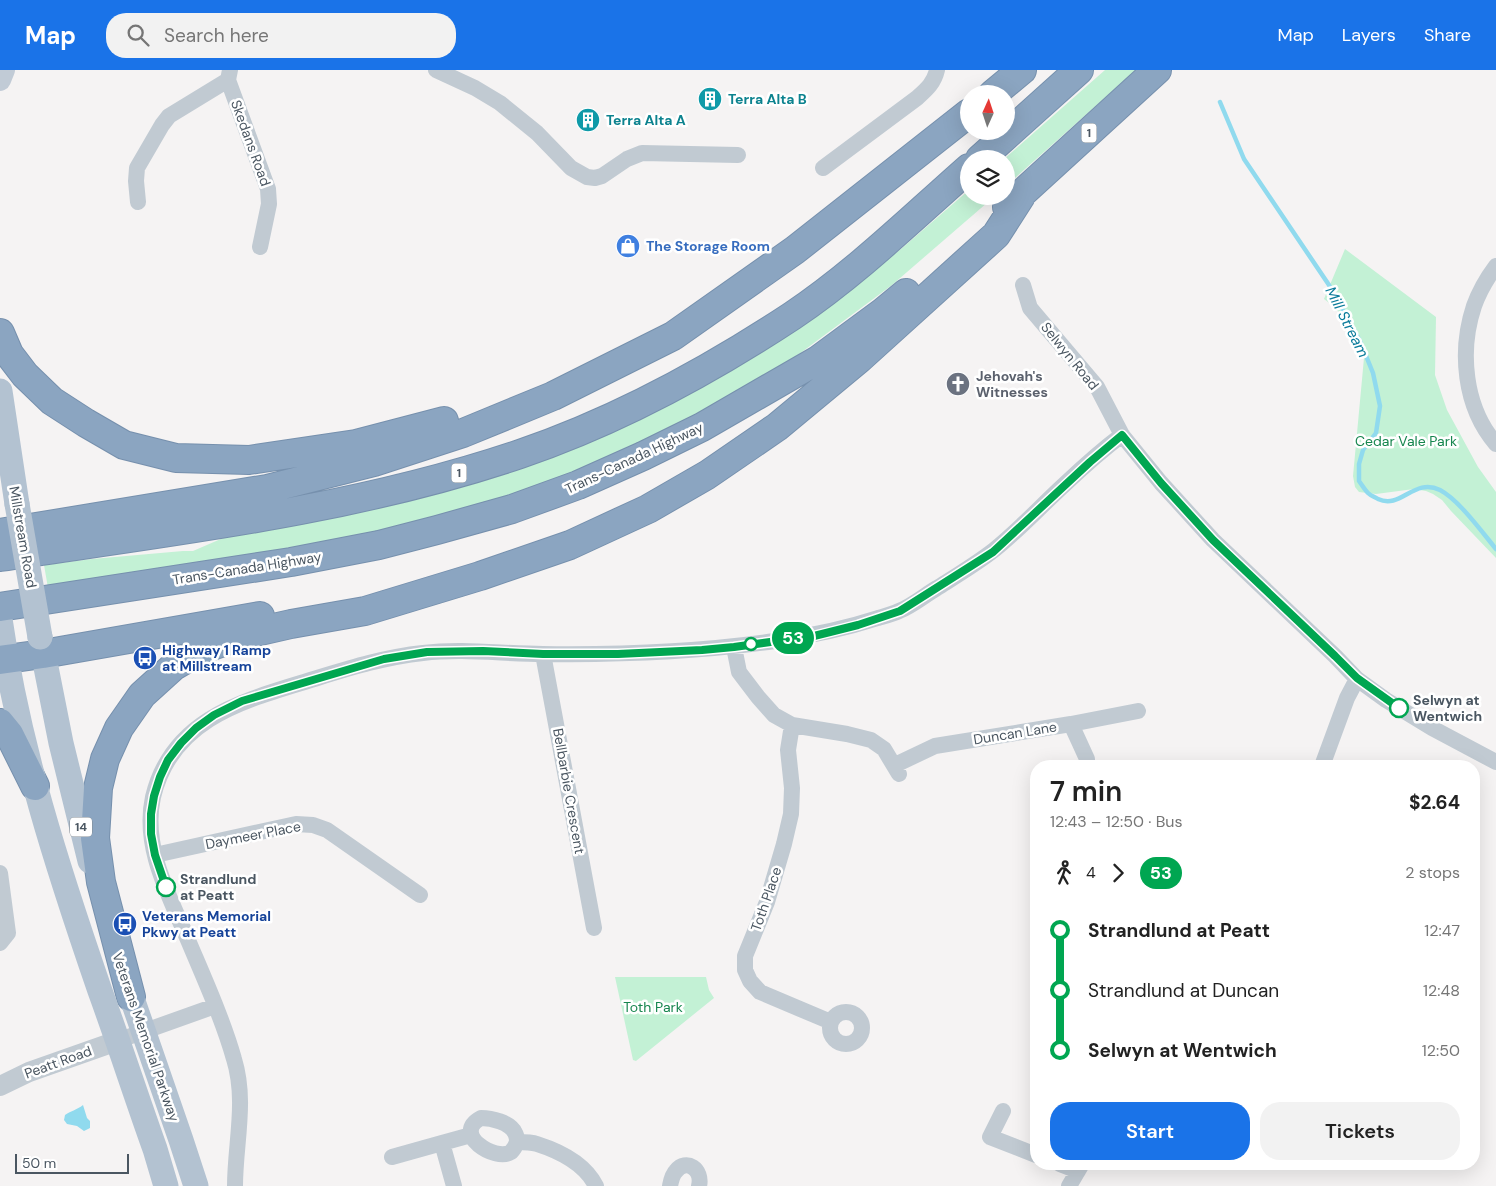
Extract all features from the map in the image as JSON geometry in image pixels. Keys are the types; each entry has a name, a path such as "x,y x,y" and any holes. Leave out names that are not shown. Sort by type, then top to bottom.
{"highway":[{"path":"1003,85 1022,70"},
{"path":"990,150 1079,70"},
{"name":"Trans-Canada Highway","path":"0,607 291,562 371,546 512,509 578,485 644,456 702,428 818,360 883,312 1021,196 1157,70"},
{"path":"0,533 267,490 383,459 463,433 553,396 673,336 795,250 960,120"},
{"name":"1","path":"0,557 215,525 376,495 451,475 521,453 606,420 657,396 716,364 794,314 870,257 960,176"},
{"path":"131,997 101,882 95,838 98,788 105,759 119,728 142,695 174,666 203,649 253,633 291,624 365,611 480,576 570,545 648,509 707,475 777,427 859,359 996,235 1021,196"},
{"path":"0,333 8,354 25,375 52,401 124,445 176,458 249,460 356,444 477,412 593,367 740,290"},
{"path":"2,645 41,645 227,621 354,600 480,576"},
{"path":"0,723 9,734 35,786"}],"main road":[{"path":"0,80 3,70"},
{"name":"Millstream Road","path":"0,391 41,645"},
{"name":"Veterans Memorial Parkway","path":"2,645 16,713 60,872 166,1186"},
{"name":"Veterans Memorial Parkway","path":"41,645 61,743 86,845 131,997 196,1186"}],"street":[{"path":"436,70 475,88 500,103 536,132 571,168 587,177 595,178 602,176 627,160 642,154 738,156"},
{"path":"824,168 930,87 935,80 937,70"},
{"path":"138,202 136,181 138,168 162,125 169,116 229,75"},
{"name":"Skedans Road","path":"229,75 268,189 269,204 260,247"},
{"path":"1496,266 1479,293 1474,308 1466,351 1467,375 1477,415 1488,435 1496,444"},
{"name":"Selwyn Road","path":"1023,285 1030,308 1097,387 1122,435 1161,483 1213,540 1357,678 1386,700 1432,728 1496,762"},
{"path":"235,1186 239,1134 239,1087 236,1063 215,1006 162,878 151,834 151,814 160,777 168,760 196,728 214,715 242,701 384,659 427,652 483,651 543,654 618,654 734,647 814,636 858,625 900,611 993,552 1073,477 1122,435"},
{"path":"734,647 739,672 774,715 792,725"},
{"name":"Bellbarbie Crescent","path":"543,654 594,928"},
{"path":"1324,760 1347,698 1357,678"},
{"name":"Duncan Lane","path":"792,725 871,740 884,749 897,769 935,746 1072,724 1138,710"},
{"path":"1072,724 1087,760"},
{"name":"Toth Place","path":"792,725 788,750 792,788 791,814 767,902 745,956 745,970 750,981 760,992 831,1022"},
{"name":"Daymeer Place","path":"155,855 296,824 313,825 327,830 420,895"},
{"path":"0,872 8,934 0,943"},
{"path":"117,1041 215,1006"},
{"name":"Peatt Road","path":"0,1086 30,1072 117,1041"},
{"path":"1003,1111 990,1137 1030,1153"},
{"path":"480,1118 487,1118 510,1127 515,1132 517,1142 511,1152 504,1154 496,1153 478,1145 472,1140 471,1135 475,1121 480,1118"},
{"path":"392,1157 471,1135"},
{"path":"517,1142 535,1143 567,1157 583,1169 596,1186"},
{"path":"442,1143 454,1186"},
{"path":"670,1186 677,1169 684,1166 692,1167 698,1172 701,1179 699,1186"},
{"path":"1069,1186 1078,1170"}],"green space":[{"path":"1105,70 1136,70 1015,178 1014,150"},
{"path":"960,198 960,205 985,205 892,285 795,357 729,399 638,447 520,494 440,517 319,544 48,588 44,565 193,551 230,535 443,491 852,287 901,249"},
{"name":"Cedar Vale Park","path":"1345,249 1436,317 1435,375 1447,410 1478,467 1496,492 1496,558 1442,500 1433,494 1414,489 1376,494 1359,492 1355,487 1353,476 1364,358 1362,349 1350,325 1324,299"},
{"name":"Toth Park","path":"615,977 706,977 709,990 714,998 636,1061 633,1060"}],"water":[{"path":"83,1105 87,1118 90,1121 90,1128 84,1131 77,1126 67,1124 64,1120 65,1115"}],"waterway":[{"name":"Mill Stream","path":"1220,102 1244,159 1329,285 1360,341 1373,373 1380,406 1376,433 1363,450 1359,464 1359,481 1369,494 1386,501 1401,498 1423,487 1440,490 1455,501 1496,549"}],"bus line":[{"name":"53","path":"166,887 155,855 151,834 151,814 160,777 168,760 196,728 214,715 242,701 384,659 427,652 483,651 543,654 618,654 702,650 814,636 858,625 900,611 993,552 1066,483 1122,435 1161,483 1213,540 1357,678 1399,708"}],"place":[{"name":"Terra Alta B","path":"710,99"},
{"name":"Terra Alta A","path":"588,120"},
{"name":"The Storage Room","path":"628,246"},
{"name":"Jehovah's Witnesses","path":"958,384"},
{"name":"Highway 1 Ramp at Millstream","path":"145,658"},
{"name":"Selwyn at Wentwich","path":"1399,708"},
{"name":"Strandlund at Peatt","path":"166,887"},
{"name":"Veterans Memorial Pkwy at Peatt","path":"125,924"}]}
